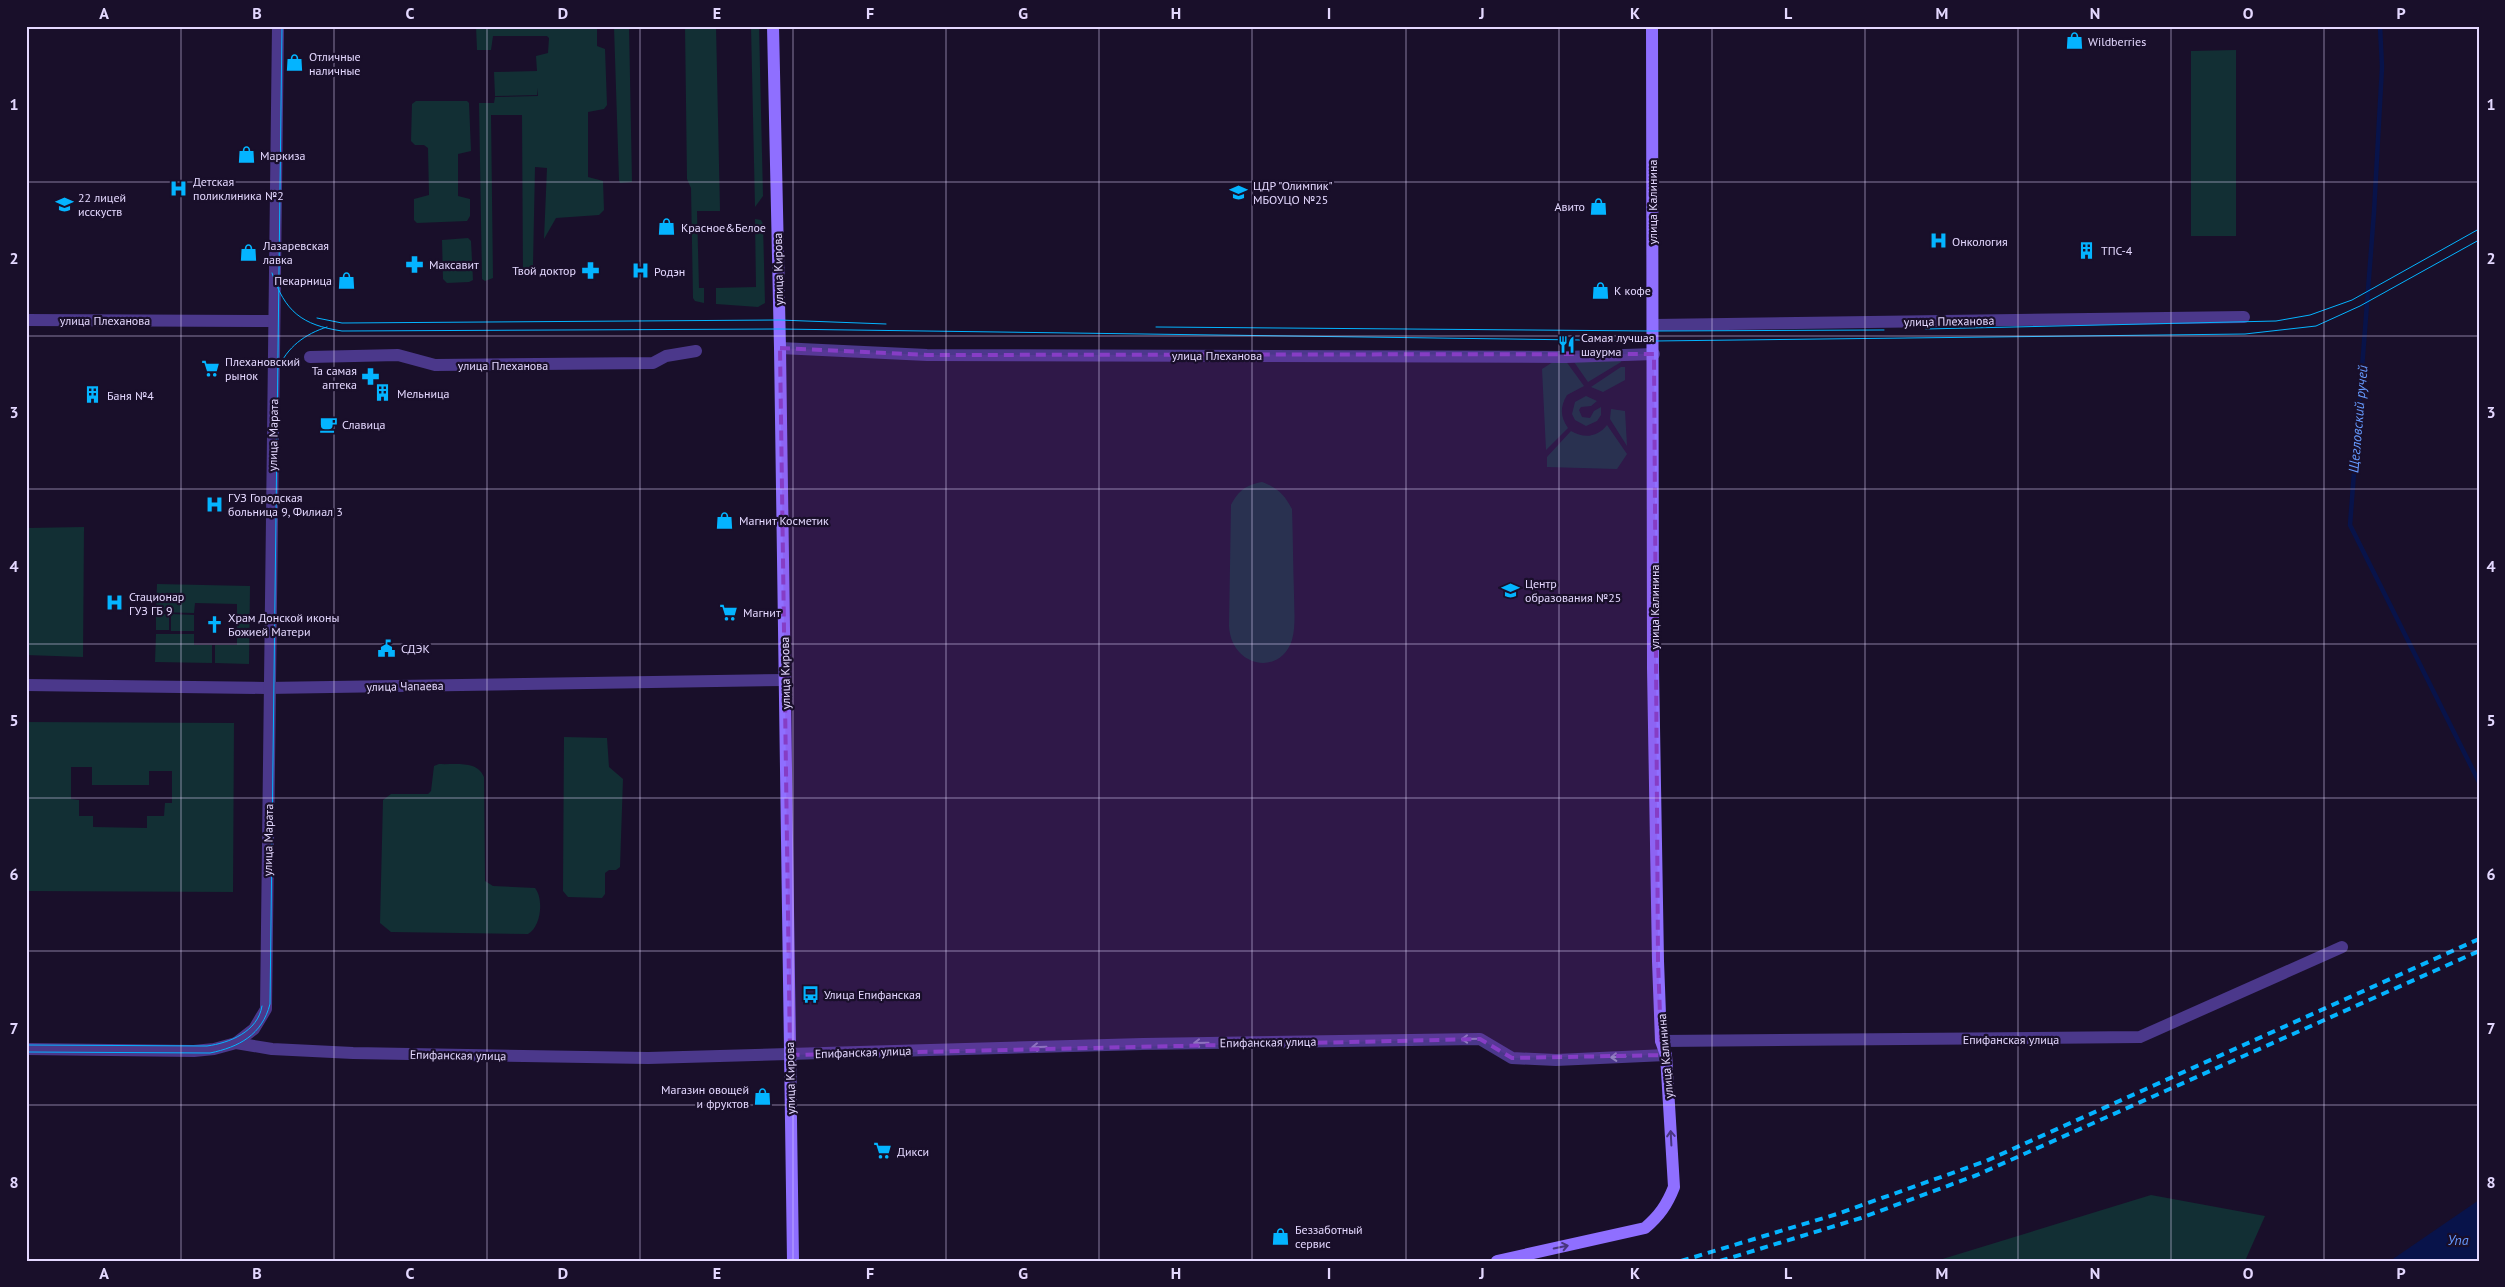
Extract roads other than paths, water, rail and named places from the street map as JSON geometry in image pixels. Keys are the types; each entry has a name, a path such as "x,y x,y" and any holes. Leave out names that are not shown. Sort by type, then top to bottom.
{"street":[{"name":"улица Марата","path":"236,1043 254,1029 266,1009 278,26"},
{"name":"улица Кирова","path":"772,26 780,348 793,1261"},
{"name":"улица Калинина","path":"1497,1261 1644,1228 1658,1217 1674,1187 1666,1055 1661,1041 1653,668 1654,325 1652,26"},
{"name":"улица Плеханова","path":"1654,325 2244,317"},
{"name":"улица Плеханова","path":"26,320 274,321"},
{"name":"улица Плеханова","path":"780,348 927,354 1566,357 1654,354"},
{"name":"улица Плеханова","path":"310,357 398,355 435,365 653,363 666,356 696,351"},
{"name":"улица Чапаева","path":"26,685 270,688 785,680"},
{"name":"Епифанская улица","path":"1661,1041 2140,1037 2342,947"},
{"name":"Епифанская улица","path":"26,1049 194,1051 214,1049 236,1043 272,1049 353,1053 648,1058 1144,1044 1480,1039 1512,1058 1556,1060 1666,1055"}],"water":[{"name":"Упа","path":"2479,1200 2479,1261 2390,1261"}],"waterway":[{"name":"Щегловский ручей","path":"2380,26 2382,67 2374,212 2350,525 2479,782"}],"tram line":[{"path":"26,1052 210,1053 230,1047 248,1038 261,1024 270,1004 282,26"},
{"path":"1926,329 2276,321 2310,315 2352,300 2479,229"},
{"path":"272,273 283,298 297,314 316,325 342,331 779,329 1654,341 2245,334 2316,326 2360,306 2479,240"},
{"path":"317,318 342,323 779,320 886,324"},
{"path":"278,369 286,354 298,342 311,333 327,327"},
{"path":"1156,327 1654,331 1884,330"},
{"path":"26,1045 207,1046 241,1035 255,1023 262,1006"}],"railway":[{"path":"1681,1261 1837,1214 1986,1161 2479,939"},
{"path":"1720,1261 1861,1218 1977,1175 2479,951"}],"place":[{"name":"Wildberries","path":"2074,41"},
{"name":"Отличные наличные","path":"295,63"},
{"name":"Маркиза","path":"246,155"},
{"name":"Детская поликлиника №2","path":"179,188"},
{"name":"ЦДР \"Олимпик\" МБОУЦО №25","path":"1239,192"},
{"name":"22 лицей исскуств","path":"64,204"},
{"name":"Авито","path":"1599,206"},
{"name":"Красное&Белое","path":"667,227"},
{"name":"Онкология","path":"1938,241"},
{"name":"ТПС-4","path":"2087,250"},
{"name":"Лазаревская лавка","path":"249,252"},
{"name":"Максавит","path":"415,264"},
{"name":"Твой доктор","path":"590,270"},
{"name":"Родэн","path":"640,271"},
{"name":"Пекарница","path":"346,280"},
{"name":"К кофе","path":"1600,290"},
{"name":"Самая лучшая шаурма","path":"1567,344"},
{"name":"Плехановский рынок","path":"211,368"},
{"name":"Та самая аптека","path":"371,377"},
{"name":"Мельница","path":"383,393"},
{"name":"Баня №4","path":"93,395"},
{"name":"Славица","path":"328,424"},
{"name":"ГУЗ Городская больница 9, Филиал 3","path":"214,504"},
{"name":"Магнит Косметик","path":"725,520"},
{"name":"Центр образования №25","path":"1511,590"},
{"name":"Стационар ГУЗ ГБ 9","path":"115,603"},
{"name":"Магнит","path":"729,612"},
{"name":"Храм Донской иконы Божией Матери","path":"214,624"},
{"name":"СДЭК","path":"387,648"},
{"name":"Улица Епифанская","path":"810,994"},
{"name":"Магазин овощей и фруктов","path":"763,1096"},
{"name":"Дикси","path":"883,1151"},
{"name":"Беззаботный сервис","path":"1281,1236"}]}
